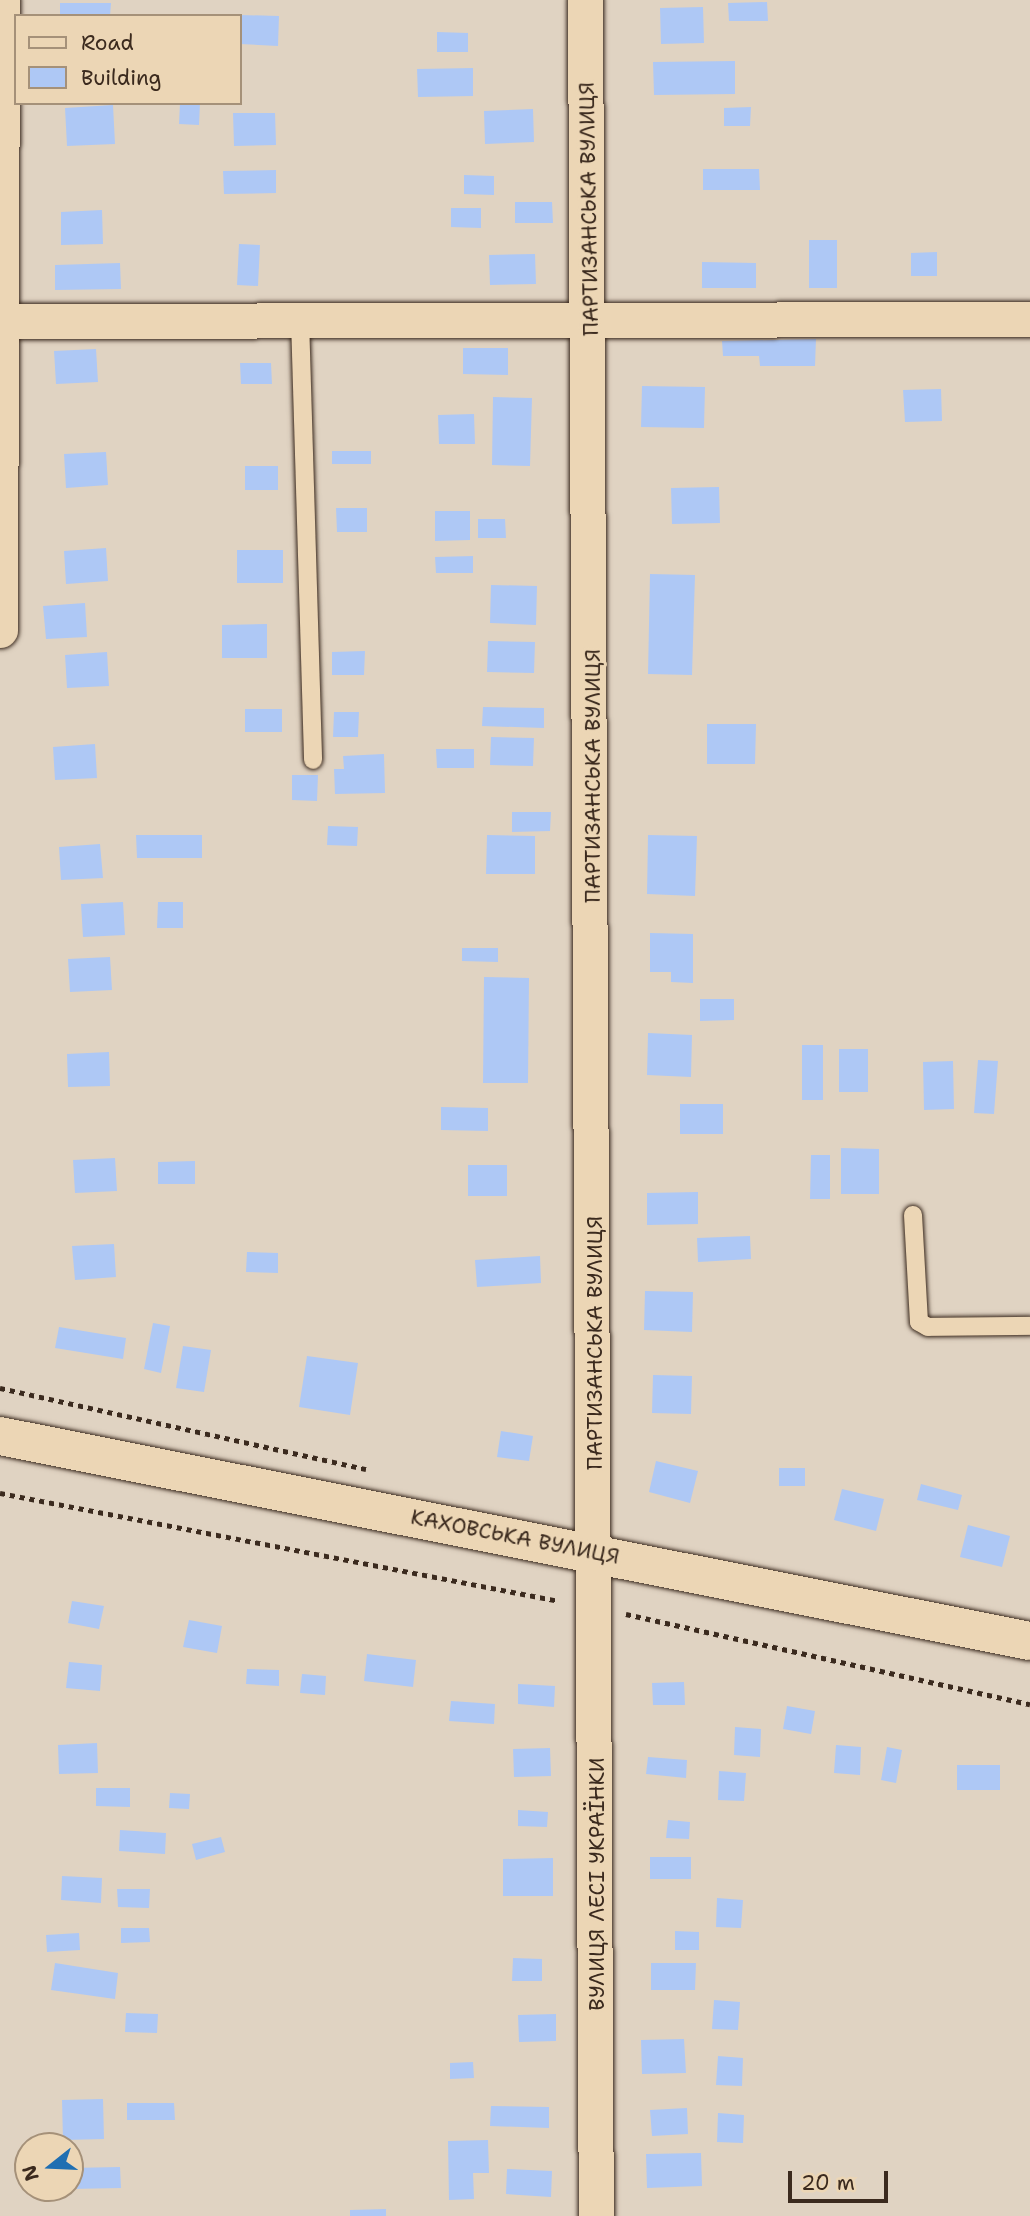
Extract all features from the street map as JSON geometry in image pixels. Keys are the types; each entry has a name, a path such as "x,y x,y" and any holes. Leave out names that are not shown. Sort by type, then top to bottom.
{"main road":[{"name":"КАХОВСЬКА ВУЛИЦЯ","path":"0,1436 1030,1641"}],"street":[{"path":"0,630 2,0"},
{"name":"ПАРТИЗАНСЬКА ВУЛИЦЯ","path":"585,0 591,318 595,1553"},
{"path":"2,321 1030,319"},
{"name":"ВУЛИЦЯ ЛЕСІ УКРАЇНКИ","path":"595,1553 596,2216"}],"lane":[{"path":"300,319 313,760"},
{"path":"914,1215 919,1322 928,1327 1030,1326"}],"path":[{"path":"0,1493 597,1608 1030,1704"}],"building":[{"path":"767,2 768,21 729,21 728,3"},
{"path":"60,3 111,3 110,14 60,14"},
{"path":"703,7 704,43 661,44 660,8"},
{"path":"242,15 279,16 278,46 242,44"},
{"path":"437,32 468,33 468,52 437,52"},
{"path":"735,61 735,94 654,95 653,62"},
{"path":"473,68 473,96 418,97 417,69"},
{"path":"113,105 115,144 67,146 65,108"},
{"path":"180,105 200,105 199,125 179,124"},
{"path":"751,107 750,126 724,126 724,108"},
{"path":"533,109 534,142 485,144 484,111"},
{"path":"233,113 275,113 276,145 234,146"},
{"path":"703,169 759,169 760,190 703,190"},
{"path":"276,170 276,193 224,194 223,171"},
{"path":"464,175 494,176 494,195 464,194"},
{"path":"515,202 552,202 553,223 515,223"},
{"path":"451,208 481,208 481,228 451,227"},
{"path":"102,210 103,244 61,245 61,212"},
{"path":"809,240 837,240 837,288 809,288"},
{"path":"239,244 260,245 258,286 237,285"},
{"path":"937,252 937,276 911,276 911,253"},
{"path":"535,254 536,284 490,285 489,255"},
{"path":"702,262 756,263 756,288 702,288"},
{"path":"120,263 121,289 55,290 55,265"},
{"path":"816,339 815,366 760,366 759,356 723,356 722,341"},
{"path":"463,348 508,348 508,375 463,374"},
{"path":"96,349 98,382 56,384 54,351"},
{"path":"240,363 271,363 272,384 241,384"},
{"path":"642,386 705,387 704,428 641,427"},
{"path":"941,389 942,421 905,422 903,390"},
{"path":"493,397 532,398 530,466 492,465"},
{"path":"474,414 475,444 439,444 438,415"},
{"path":"332,451 371,451 371,464 332,464"},
{"path":"106,452 108,485 66,488 64,454"},
{"path":"245,466 278,466 278,490 245,490"},
{"path":"719,487 720,523 672,524 671,488"},
{"path":"336,508 367,508 367,532 337,532"},
{"path":"435,511 470,511 470,540 435,541"},
{"path":"478,519 505,519 506,538 478,538"},
{"path":"106,548 108,581 66,584 64,551"},
{"path":"237,550 283,550 283,583 237,583"},
{"path":"473,556 473,573 436,573 435,557"},
{"path":"650,574 695,575 692,675 648,674"},
{"path":"491,585 537,586 536,625 490,623"},
{"path":"85,603 87,637 46,639 43,606"},
{"path":"267,624 267,658 222,658 222,625"},
{"path":"488,641 535,642 534,673 487,672"},
{"path":"365,651 364,675 332,675 332,652"},
{"path":"107,652 109,686 67,688 65,655"},
{"path":"483,707 544,708 544,728 482,726"},
{"path":"245,709 282,709 282,732 245,732"},
{"path":"334,712 359,712 358,737 333,737"},
{"path":"707,724 756,724 755,764 707,764"},
{"path":"491,737 534,738 533,766 490,765"},
{"path":"95,744 97,778 55,780 53,747"},
{"path":"436,749 474,749 474,768 437,768"},
{"path":"384,754 385,793 335,794 334,769 344,769 343,756"},
{"path":"292,775 318,775 317,801 292,800"},
{"path":"512,812 551,812 550,831 512,832"},
{"path":"328,826 358,827 357,846 327,845"},
{"path":"136,835 202,835 202,858 137,858"},
{"path":"487,835 535,836 535,874 486,874"},
{"path":"648,835 697,836 695,896 647,894"},
{"path":"100,844 103,878 61,880 59,847"},
{"path":"123,902 125,935 83,937 81,904"},
{"path":"158,902 183,902 183,928 157,928"},
{"path":"650,933 693,934 693,983 671,982 671,972 650,972"},
{"path":"462,948 498,948 498,962 462,961"},
{"path":"110,957 112,990 70,992 68,959"},
{"path":"484,977 529,978 528,1083 483,1083"},
{"path":"700,999 734,999 734,1020 700,1021"},
{"path":"648,1033 692,1035 691,1077 647,1075"},
{"path":"802,1045 823,1045 823,1100 802,1100"},
{"path":"839,1049 868,1049 868,1092 839,1092"},
{"path":"109,1052 110,1086 68,1087 67,1054"},
{"path":"978,1060 998,1061 994,1114 974,1113"},
{"path":"953,1061 954,1109 924,1110 923,1062"},
{"path":"680,1104 723,1104 723,1134 680,1134"},
{"path":"441,1107 488,1108 488,1131 441,1130"},
{"path":"841,1148 879,1149 879,1194 841,1194"},
{"path":"811,1155 830,1155 830,1199 810,1199"},
{"path":"115,1158 117,1191 75,1193 73,1160"},
{"path":"195,1161 195,1184 158,1184 158,1162"},
{"path":"468,1165 507,1165 507,1196 468,1196"},
{"path":"698,1192 698,1224 647,1225 647,1193"},
{"path":"750,1236 751,1259 698,1262 697,1238"},
{"path":"114,1244 116,1277 75,1280 72,1246"},
{"path":"247,1252 278,1253 278,1273 246,1272"},
{"path":"540,1256 541,1283 477,1287 475,1260"},
{"path":"645,1291 693,1292 692,1332 644,1330"},
{"path":"153,1323 170,1326 161,1373 144,1369"},
{"path":"59,1327 126,1338 123,1359 55,1348"},
{"path":"183,1346 211,1350 204,1392 176,1388"},
{"path":"307,1356 358,1363 350,1415 299,1407"},
{"path":"653,1375 692,1376 691,1414 652,1413"},
{"path":"501,1431 533,1436 529,1461 497,1457"},
{"path":"656,1461 698,1471 690,1503 649,1492"},
{"path":"779,1468 805,1468 805,1486 779,1486"},
{"path":"921,1484 962,1495 958,1510 917,1500"},
{"path":"842,1489 884,1499 876,1531 834,1520"},
{"path":"968,1525 1010,1536 1002,1567 960,1557"},
{"path":"72,1601 104,1606 99,1629 68,1623"},
{"path":"189,1620 222,1626 217,1653 183,1647"},
{"path":"367,1654 416,1660 413,1687 364,1681"},
{"path":"69,1662 102,1665 100,1691 66,1688"},
{"path":"247,1669 279,1670 279,1686 246,1684"},
{"path":"302,1674 326,1676 325,1695 300,1693"},
{"path":"684,1682 685,1705 653,1705 652,1683"},
{"path":"518,1684 555,1686 554,1707 518,1704"},
{"path":"451,1701 495,1704 494,1724 449,1721"},
{"path":"787,1706 815,1711 811,1734 783,1729"},
{"path":"735,1727 761,1729 760,1757 734,1755"},
{"path":"97,1743 98,1773 59,1774 58,1745"},
{"path":"836,1745 861,1747 860,1775 834,1773"},
{"path":"887,1747 902,1750 896,1783 881,1780"},
{"path":"550,1748 551,1776 514,1777 513,1749"},
{"path":"648,1757 687,1760 686,1778 646,1774"},
{"path":"957,1765 1000,1765 1000,1790 957,1790"},
{"path":"719,1771 746,1773 744,1801 718,1800"},
{"path":"96,1788 130,1788 130,1807 96,1806"},
{"path":"170,1793 190,1794 189,1809 169,1808"},
{"path":"518,1810 548,1812 547,1827 518,1826"},
{"path":"668,1820 690,1822 689,1839 666,1838"},
{"path":"120,1830 166,1833 165,1854 119,1851"},
{"path":"221,1837 225,1852 196,1860 192,1844"},
{"path":"650,1857 691,1857 691,1879 650,1879"},
{"path":"553,1858 553,1896 503,1896 503,1859"},
{"path":"62,1876 102,1878 101,1903 61,1900"},
{"path":"117,1889 150,1889 149,1908 118,1907"},
{"path":"717,1898 743,1900 741,1928 716,1927"},
{"path":"121,1928 149,1928 150,1942 121,1943"},
{"path":"675,1931 699,1932 699,1950 675,1950"},
{"path":"79,1933 80,1950 47,1952 46,1935"},
{"path":"513,1958 542,1959 542,1981 512,1981"},
{"path":"55,1963 118,1973 115,1999 51,1990"},
{"path":"651,1963 696,1963 695,1990 651,1990"},
{"path":"714,2000 740,2002 738,2030 712,2029"},
{"path":"126,2013 158,2014 157,2033 125,2032"},
{"path":"556,2014 556,2041 519,2042 518,2015"},
{"path":"684,2039 686,2073 642,2074 641,2040"},
{"path":"718,2056 743,2058 742,2086 716,2085"},
{"path":"473,2062 474,2078 450,2079 450,2063"},
{"path":"103,2099 104,2139 84,2139 84,2132 63,2132 62,2100"},
{"path":"127,2103 174,2103 175,2120 127,2120"},
{"path":"491,2106 549,2107 549,2128 490,2126"},
{"path":"687,2108 688,2134 652,2136 650,2110"},
{"path":"718,2113 744,2115 743,2143 717,2142"},
{"path":"488,2140 489,2173 473,2173 474,2199 449,2200 448,2141"},
{"path":"701,2153 702,2186 647,2188 646,2154"},
{"path":"120,2167 121,2188 84,2189 84,2168"},
{"path":"507,2169 552,2171 551,2197 506,2194"},
{"path":"386,2209 386,2216 350,2216 350,2210"}]}
